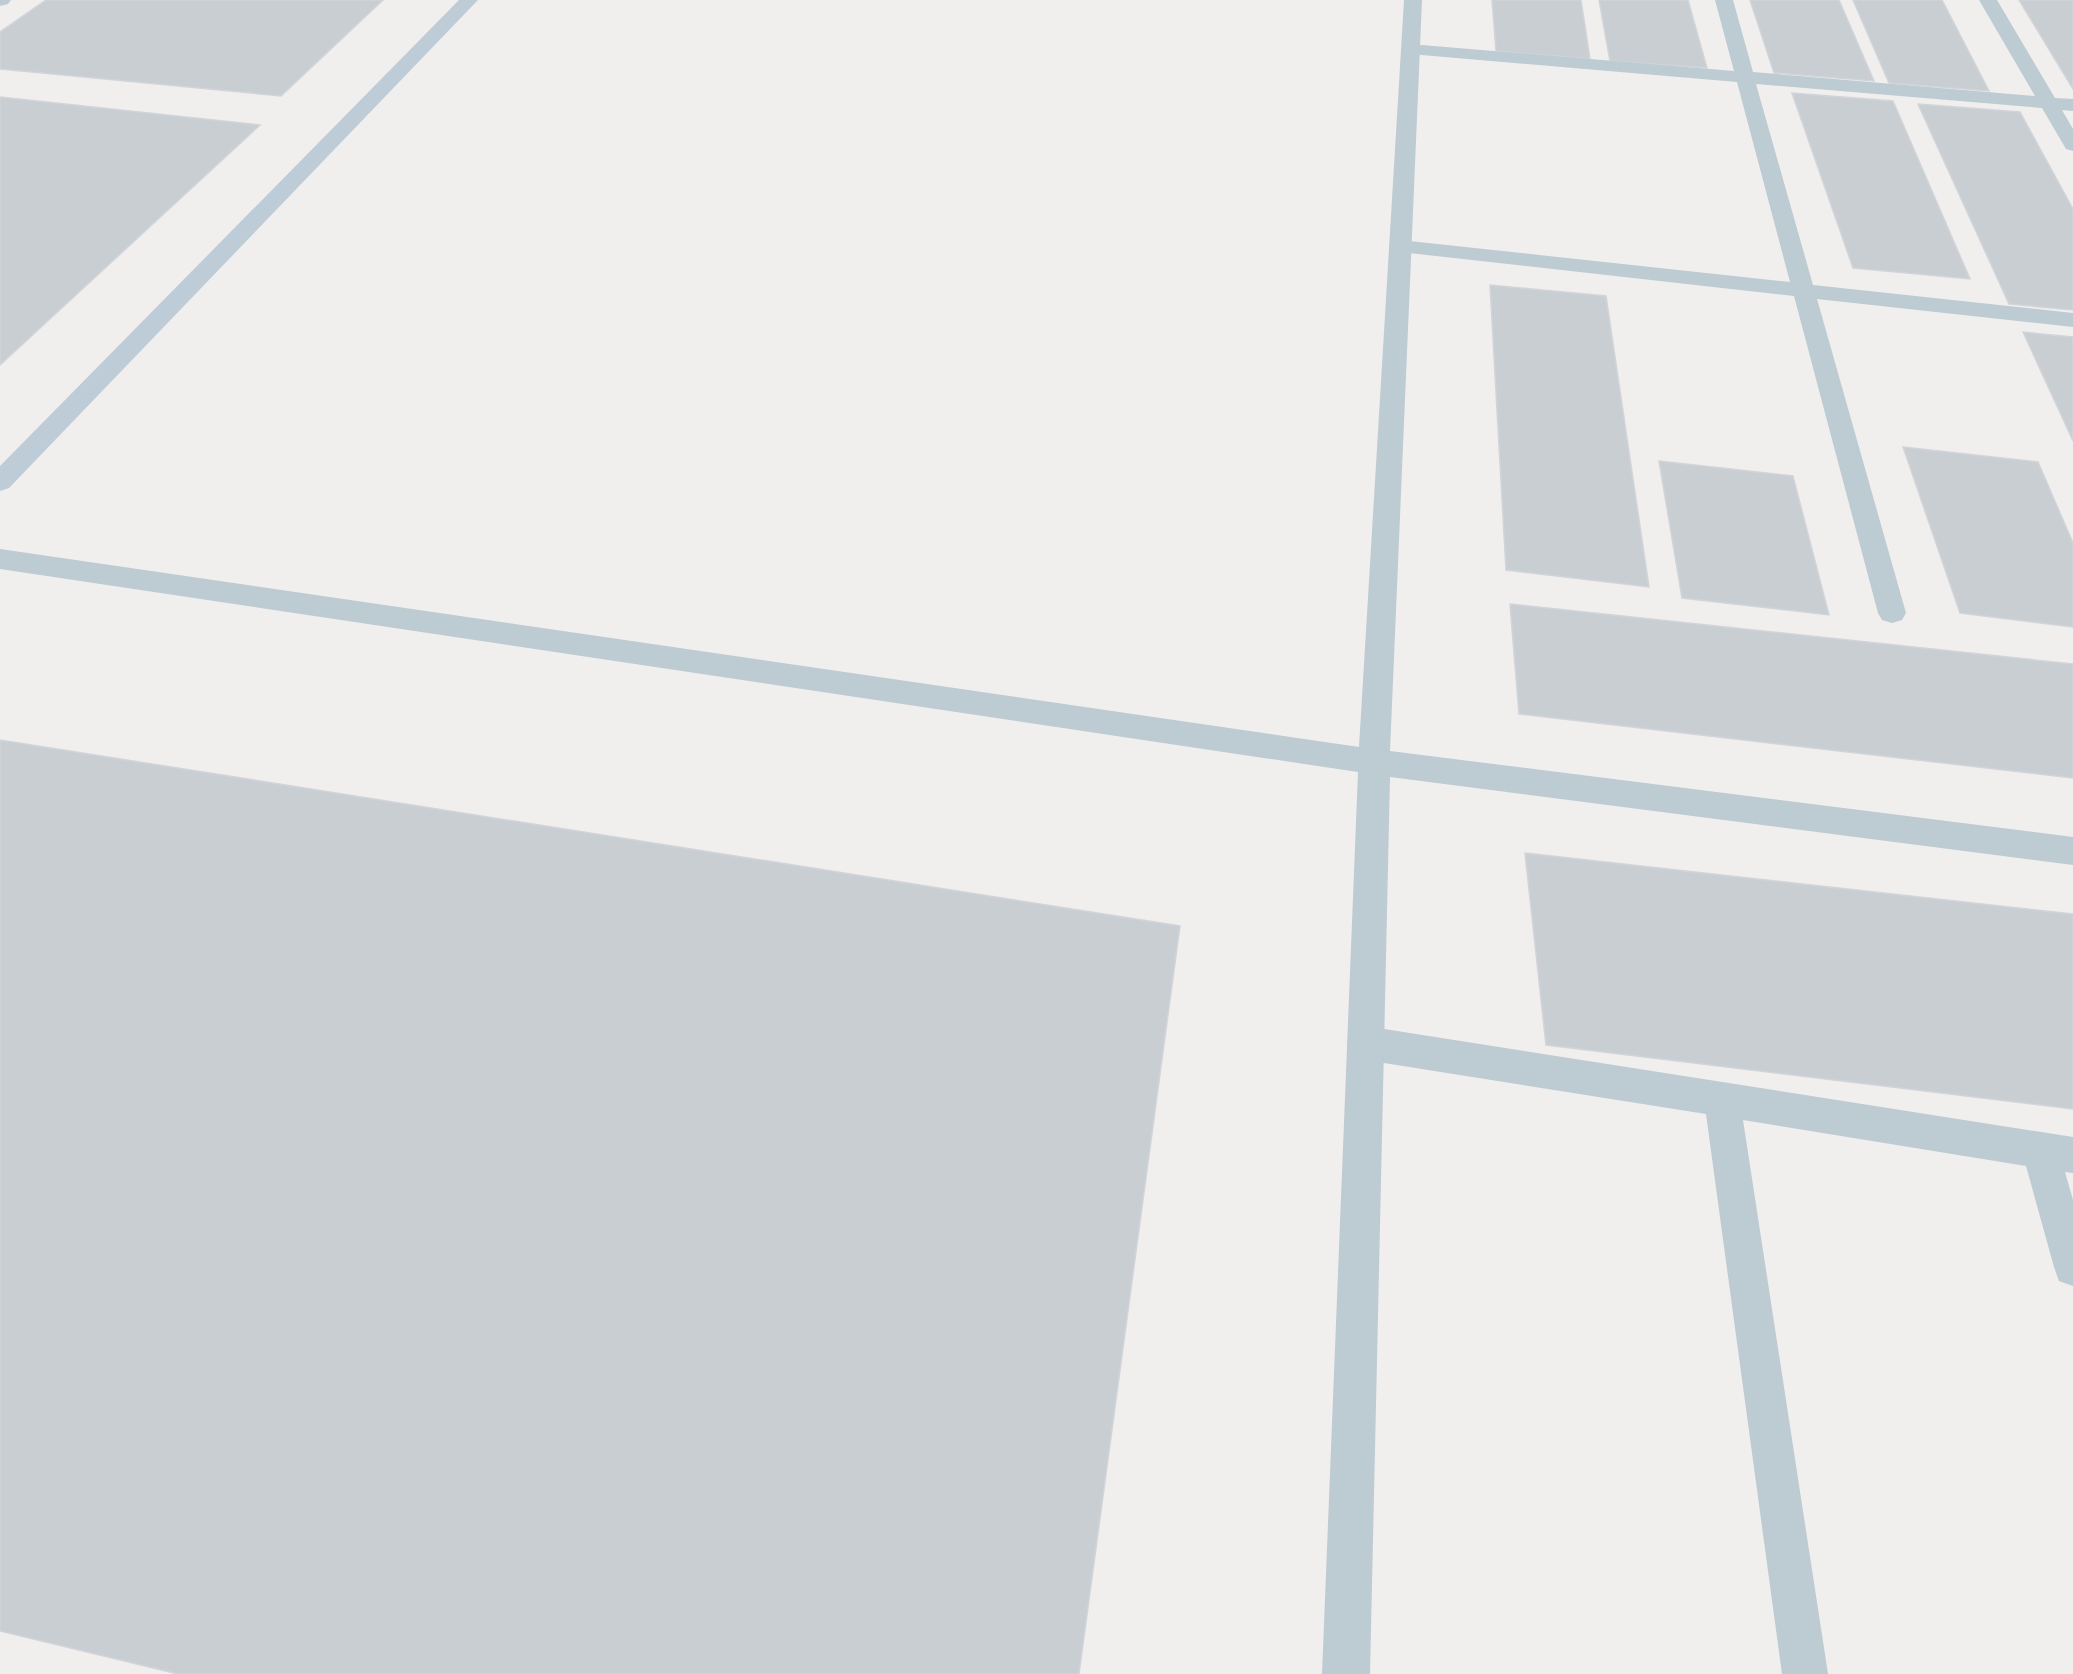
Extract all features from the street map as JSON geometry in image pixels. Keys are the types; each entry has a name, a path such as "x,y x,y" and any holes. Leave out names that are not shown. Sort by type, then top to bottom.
{"street":[{"path":"0,482 469,0"},
{"path":"1346,1674 1374,762 1413,0"},
{"path":"0,559 1374,762 2073,851"}],"lane":[{"path":"1724,0 1892,613"},
{"path":"1988,0 2073,145"},
{"path":"1410,49 2073,105"},
{"path":"1400,246 2073,320"},
{"path":"1365,1043 2056,1152 2073,1267"},
{"path":"1722,1099 1805,1674"}],"building":[{"path":"46,0 383,0 281,96 0,69 0,32"},
{"path":"1492,0 1581,0 1590,59 1496,51"},
{"path":"1599,0 1688,0 1707,68 1610,61"},
{"path":"1750,0 1839,0 1874,81 1774,73"},
{"path":"1853,0 1942,0 1989,91 1889,83"},
{"path":"2019,0 2073,0 2073,89"},
{"path":"1792,93 1893,101 1970,279 1853,268"},
{"path":"0,97 260,125 0,365"},
{"path":"1918,104 2020,112 2073,209 2073,310 2009,304"},
{"path":"1490,285 1606,296 1649,587 1506,570"},
{"path":"2023,332 2073,337 2073,441"},
{"path":"1903,447 2038,462 2073,543 2073,627 1960,613"},
{"path":"1659,461 1793,476 1829,615 1682,598"},
{"path":"1510,604 2073,664 2073,778 1519,714"},
{"path":"0,740 1180,926 1079,1674 178,1674 0,1631"},
{"path":"1525,853 2073,914 2073,1109 1546,1045"}]}
